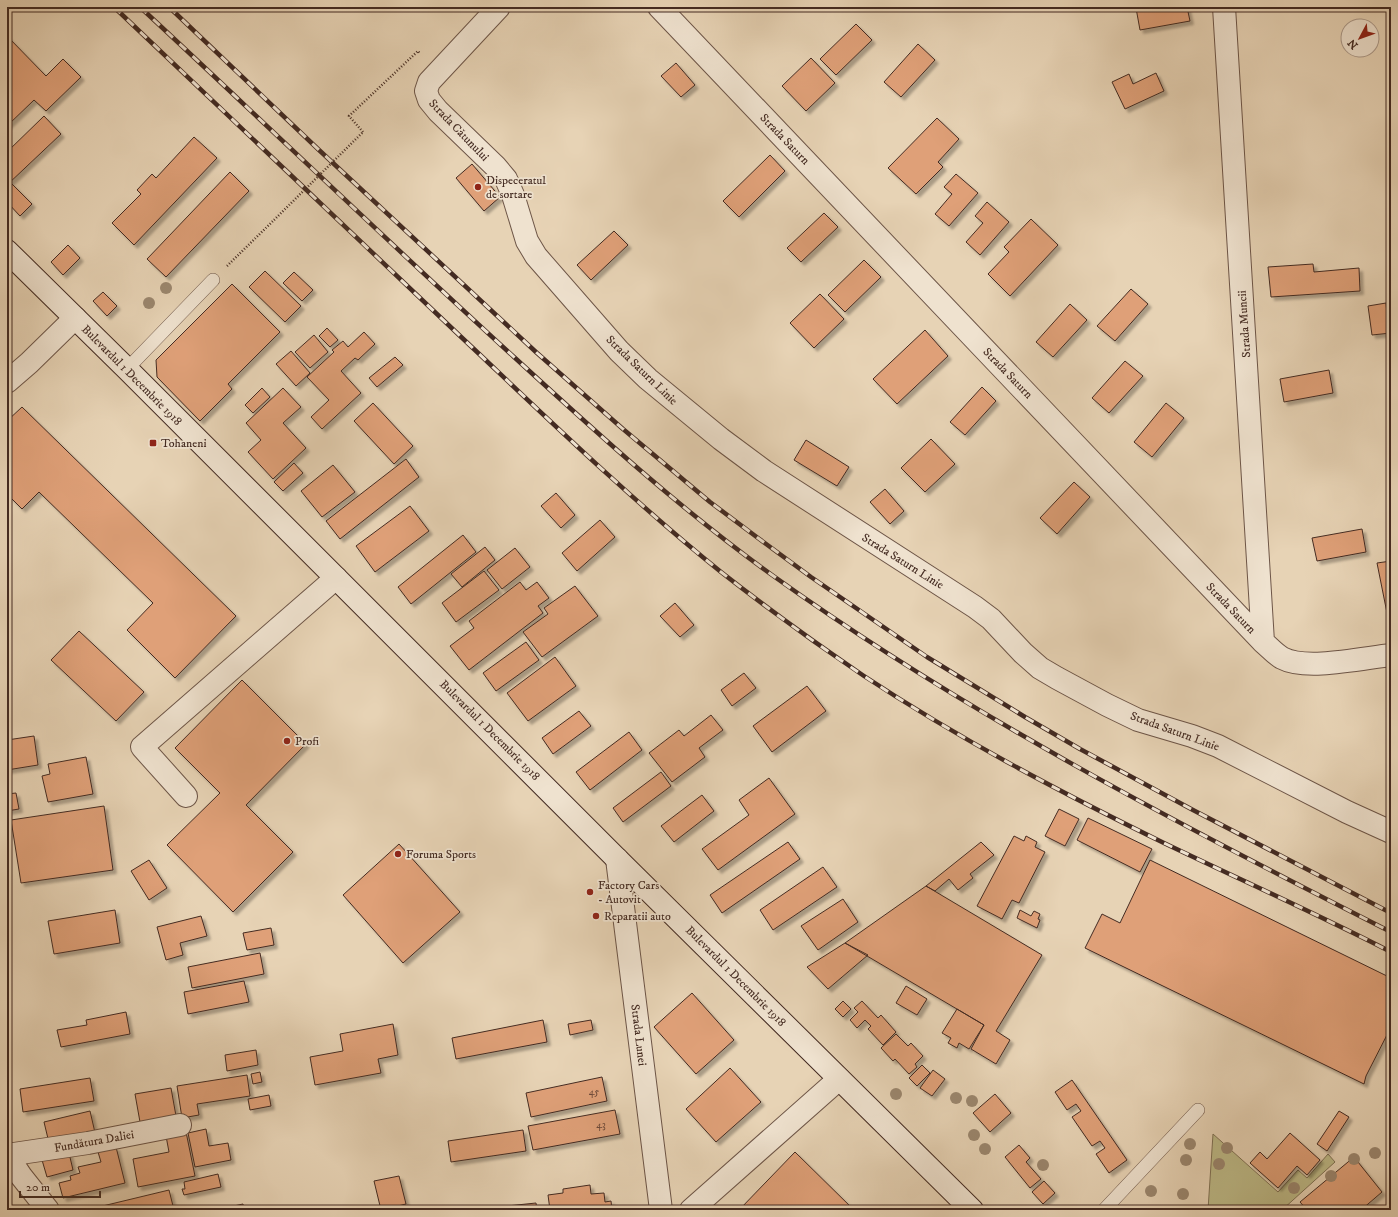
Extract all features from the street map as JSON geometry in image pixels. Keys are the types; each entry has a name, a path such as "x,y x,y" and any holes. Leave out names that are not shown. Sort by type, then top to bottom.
{"street":[{"name":"Strada Cătunului","path":"500,7 438,71 429,82 426,91 429,100 438,111 496,167 506,179"},
{"name":"Strada Saturn","path":"660,7 1263,642 1281,658 1295,663 1311,664 1391,655"},
{"name":"Strada Muncii","path":"1224,7 1263,642"},
{"name":"Strada Saturn Linie","path":"506,179 513,195 527,241 536,256 593,321 648,379 764,472 975,607 991,619 1040,668 1057,678 1138,720 1192,736 1218,746 1347,812 1391,832"},
{"name":"Bulevardul 1 Decembrie 1918","path":"7,251 972,1210"},
{"path":"7,382 75,318"},
{"path":"186,796 142,747 336,578"},
{"name":"Strada Lunei","path":"618,859 661,1210"},
{"path":"691,1210 839,1079"},
{"name":"Fundătura Daliei","path":"7,1155 88,1143 180,1125"},
{"path":"7,1155 21,1176 48,1210"}],"lane":[{"path":"127,369 213,280"},
{"path":"1104,1210 1198,1110"}],"path":[{"path":"226,266 363,132 349,116 418,51"}],"shaded area":[{"path":"1213,1134 1278,1192 1298,1170 1307,1178 1328,1154 1335,1162 1282,1210 1208,1210"}],"building":[{"path":"1187,7 1190,21 1140,30 1136,8"},
{"path":"856,24 872,40 836,75 820,59"},
{"path":"7,36 46,76 63,59 81,77 46,111 34,100 7,126"},
{"path":"918,44 935,60 901,97 884,82"},
{"path":"811,58 835,83 806,111 782,86"},
{"path":"676,63 695,85 681,97 661,76"},
{"path":"1156,73 1164,91 1125,109 1112,82 1129,74 1133,84"},
{"path":"44,116 61,134 7,185 7,152"},
{"path":"937,118 959,139 938,162 943,167 916,194 888,168"},
{"path":"194,137 217,158 134,245 112,223 141,194 137,190 152,174 156,178"},
{"path":"770,155 785,171 739,217 723,201"},
{"name":"Dispeceratul de sortare","path":"472,164 500,197 484,211 456,178"},
{"path":"230,172 249,191 166,277 147,259"},
{"path":"956,174 978,193 949,226 935,214 952,194 944,187"},
{"path":"11,183 32,204 20,216 7,202 7,187"},
{"path":"987,202 1009,222 980,255 966,242 983,223 975,216"},
{"path":"824,213 838,227 801,262 787,248"},
{"path":"1031,219 1058,245 1010,296 988,274 1009,252 1004,247"},
{"path":"614,231 628,245 591,280 577,265"},
{"path":"68,245 80,258 63,275 51,262"},
{"path":"864,260 881,277 845,312 828,295"},
{"path":"1313,264 1314,272 1359,268 1360,291 1271,297 1268,267"},
{"path":"265,271 301,306 285,322 249,287"},
{"path":"294,272 313,290 302,301 283,283"},
{"path":"232,284 280,332 228,384 232,389 200,421 157,377 156,360"},
{"path":"1131,289 1148,304 1115,341 1097,326"},
{"path":"103,292 117,306 107,316 93,301"},
{"path":"820,294 844,319 814,348 790,323"},
{"path":"1386,303 1387,314 1391,314 1391,333 1372,335 1368,306"},
{"path":"1070,304 1087,320 1053,357 1036,342"},
{"path":"327,328 338,340 330,347 319,336"},
{"path":"925,330 948,356 897,404 873,379"},
{"path":"364,332 375,344 358,360 355,358 341,371 361,393 322,429 311,417 329,400 307,377 334,352 332,350 343,341 348,347"},
{"path":"314,335 328,352 310,368 295,352"},
{"path":"291,351 310,373 296,386 276,364"},
{"path":"395,357 403,365 377,387 369,378"},
{"path":"1125,361 1143,376 1109,413 1092,398"},
{"path":"1329,370 1333,393 1284,402 1280,379"},
{"path":"982,387 996,401 965,435 950,422"},
{"path":"262,388 270,397 253,413 245,405"},
{"path":"283,388 301,407 283,423 306,448 273,479 248,452 261,440 246,423"},
{"path":"373,403 413,446 394,464 354,421"},
{"path":"1166,403 1184,418 1152,457 1134,442"},
{"path":"22,407 236,616 175,678 127,630 153,603 39,492 22,509 7,494 7,421"},
{"path":"931,439 955,464 925,492 901,468"},
{"path":"806,440 849,467 837,486 794,460"},
{"path":"406,459 419,477 340,539 326,521"},
{"path":"294,463 303,473 283,491 274,482"},
{"path":"333,465 355,492 322,517 301,491"},
{"path":"1074,482 1090,497 1057,534 1040,518"},
{"path":"885,489 904,511 890,524 870,502"},
{"path":"556,493 575,515 561,528 541,506"},
{"path":"410,506 429,531 375,572 356,546"},
{"path":"600,520 615,537 577,571 562,553"},
{"path":"1362,529 1366,552 1317,561 1312,538"},
{"path":"463,535 476,552 411,604 398,587"},
{"path":"485,547 495,560 462,587 451,574"},
{"path":"515,548 530,567 502,589 487,570"},
{"path":"1391,561 1391,612 1387,613 1377,563"},
{"path":"484,571 499,590 456,622 442,603"},
{"path":"520,582 526,590 537,582 549,598 538,606 543,613 469,670 450,646 474,628 469,621"},
{"path":"575,586 598,616 542,657 523,632 548,614 544,608"},
{"path":"675,603 694,625 680,637 660,616"},
{"path":"79,631 144,692 116,721 51,660"},
{"path":"526,642 539,660 496,691 483,673"},
{"path":"555,657 576,686 528,721 507,693"},
{"path":"744,673 756,688 732,706 721,690"},
{"path":"242,680 306,744 246,805 293,852 233,912 167,845 220,793 175,748"},
{"path":"807,686 826,711 772,752 753,726"},
{"path":"579,711 591,726 553,754 542,738"},
{"path":"711,715 723,730 699,748 705,757 672,782 649,753 679,730 684,736"},
{"path":"629,732 642,750 590,790 576,772"},
{"path":"34,736 38,765 7,770 7,740"},
{"path":"86,757 93,794 48,802 42,776 50,774 48,764"},
{"path":"661,772 671,786 623,822 613,808"},
{"path":"769,778 795,814 718,870 702,849 749,815 739,800"},
{"path":"16,793 19,809 7,811 7,794"},
{"path":"702,795 714,811 674,842 661,826"},
{"path":"104,806 113,870 21,883 11,820"},
{"path":"1059,809 1079,819 1065,846 1045,836"},
{"path":"1088,818 1152,849 1140,872 1077,840"},
{"path":"1014,836 1024,841 1026,836 1037,842 1035,847 1045,852 1019,903 1012,900 1002,919 977,906"},
{"path":"788,842 800,859 722,913 710,895"},
{"path":"981,842 994,855 970,874 973,878 958,890 949,879 935,891 926,886"},
{"path":"399,844 460,912 403,963 343,895"},
{"path":"149,860 167,888 149,900 131,871"},
{"path":"1150,860 1391,978 1391,1027 1366,1076 1364,1084 1085,948 1102,914 1120,923"},
{"path":"823,867 837,887 773,930 760,910"},
{"path":"926,886 1042,955 996,1031 1010,1040 996,1064 971,1049 984,1025 845,943"},
{"path":"843,899 858,922 818,950 801,926"},
{"path":"115,910 120,943 54,954 48,921"},
{"path":"1020,910 1031,916 1034,911 1040,914 1038,919 1040,920 1037,928 1017,918"},
{"path":"201,916 207,936 180,943 183,955 166,960 157,927"},
{"path":"271,928 274,945 247,950 243,933"},
{"path":"845,943 868,955 828,989 807,967"},
{"path":"260,953 264,974 192,988 188,967"},
{"path":"244,981 249,1002 188,1014 184,992"},
{"path":"906,986 927,999 917,1015 896,1003"},
{"path":"692,993 734,1040 696,1074 654,1027"},
{"path":"843,1001 851,1009 843,1017 835,1009"},
{"path":"862,1001 878,1018 881,1015 896,1032 883,1045 868,1029 871,1026 865,1020 857,1028 850,1020 858,1012 854,1008"},
{"path":"957,1009 984,1025 969,1049 959,1043 957,1048 948,1043 951,1038 942,1033"},
{"path":"126,1012 130,1034 61,1047 57,1030 87,1025 86,1020"},
{"path":"543,1020 547,1042 456,1059 452,1038"},
{"path":"591,1020 593,1030 570,1035 568,1024"},
{"path":"393,1024 398,1055 378,1059 381,1073 315,1085 310,1057 343,1051 340,1034"},
{"path":"896,1034 908,1046 911,1043 923,1056 915,1064 917,1067 909,1074 895,1059 893,1061 881,1048"},
{"path":"256,1050 258,1065 227,1071 225,1055"},
{"path":"922,1065 930,1073 917,1086 909,1078"},
{"path":"730,1068 761,1102 716,1142 686,1109"},
{"path":"933,1070 945,1079 932,1096 920,1088"},
{"path":"260,1072 262,1082 253,1084 251,1074"},
{"path":"247,1075 250,1096 197,1104 199,1115 182,1118 177,1086"},
{"path":"602,1077 607,1101 531,1117 526,1093"},
{"path":"90,1078 94,1101 23,1112 20,1089"},
{"path":"1072,1080 1127,1160 1109,1173 1096,1154 1105,1148 1100,1141 1092,1146 1072,1117 1081,1111 1076,1104 1067,1110 1055,1092"},
{"path":"171,1088 176,1116 140,1122 135,1094"},
{"path":"995,1094 1011,1113 990,1132 973,1113"},
{"path":"269,1095 271,1106 250,1110 248,1099"},
{"path":"615,1110 620,1134 533,1150 528,1126"},
{"path":"90,1111 96,1137 50,1147 44,1122"},
{"path":"1339,1111 1349,1117 1327,1151 1317,1144"},
{"path":"206,1129 209,1146 228,1143 231,1160 195,1167 188,1133"},
{"path":"523,1130 526,1151 451,1162 448,1141"},
{"path":"186,1132 195,1176 138,1187 133,1159 169,1152 166,1136"},
{"path":"1290,1133 1320,1160 1307,1175 1297,1166 1278,1188 1250,1163 1260,1152 1267,1159"},
{"path":"1019,1145 1030,1158 1026,1162 1041,1179 1030,1188 1005,1157"},
{"path":"116,1147 125,1183 63,1198 59,1183 71,1180 70,1176 80,1173 78,1167 101,1162 98,1152"},
{"path":"795,1152 854,1210 739,1210"},
{"path":"69,1153 73,1170 47,1177 42,1160"},
{"path":"1354,1157 1382,1192 1361,1210 1307,1210 1300,1202"},
{"path":"218,1174 221,1187 184,1195 182,1189 185,1189 184,1182"},
{"path":"399,1176 406,1204 381,1210 374,1181"},
{"path":"1044,1181 1055,1193 1043,1204 1032,1192"},
{"path":"590,1185 591,1194 604,1193 605,1202 611,1201 612,1210 550,1210 548,1195 563,1193 563,1189"},
{"path":"169,1190 174,1210 86,1210"},
{"path":"536,1203 537,1210 508,1210 507,1206"},
{"path":"243,1204 244,1210 230,1210 229,1207"}],"railway":[{"path":"114,7 587,456 653,515 721,572 809,638 901,700 1012,765 1166,844 1391,952"},
{"path":"140,7 420,270 545,385 640,470 738,550 846,626 997,721 1153,808 1391,932"},
{"path":"169,7 319,150 537,353 623,429 710,502 758,538 811,577 927,657 1025,717 1080,749 1193,810 1391,913"}],"place":[{"name":"Dispeceratul de sortare","path":"478,187"},
{"name":"Tohaneni","path":"153,443"},
{"name":"Profi","path":"287,741"},
{"name":"Foruma Sports","path":"398,854"},
{"name":"Factory Cars - Autovit","path":"590,892"},
{"name":"Reparatii auto","path":"596,916"}]}
